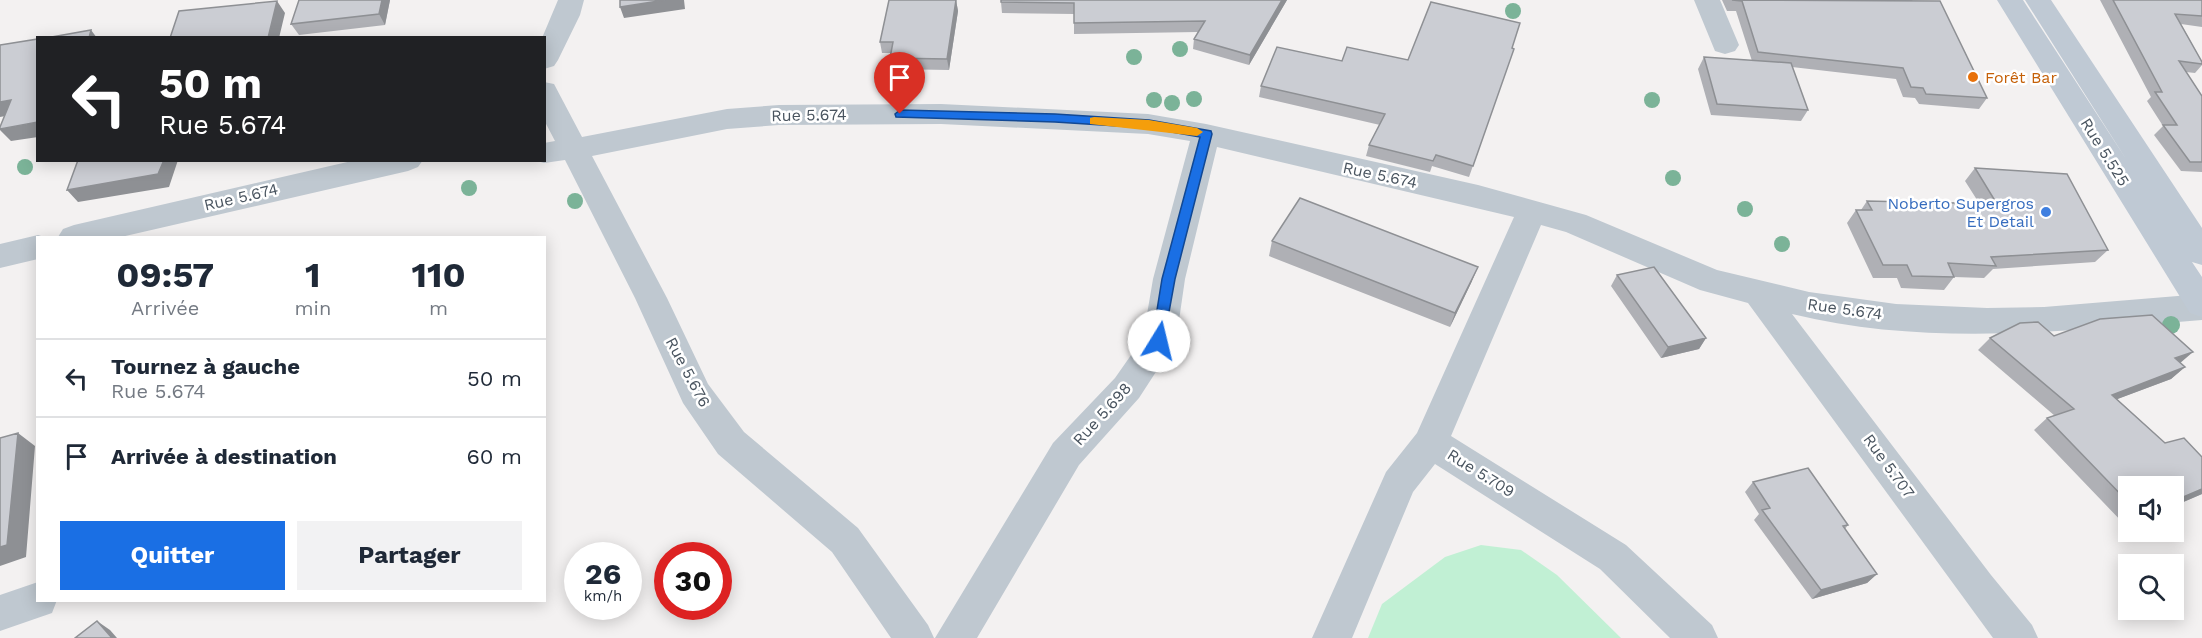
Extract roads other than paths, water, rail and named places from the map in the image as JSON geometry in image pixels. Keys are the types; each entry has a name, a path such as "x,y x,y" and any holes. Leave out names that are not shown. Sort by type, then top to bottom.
{"street":[{"path":"546,56 567,15 571,0"},
{"path":"1707,0 1725,45"},
{"name":"Rue 5.525","path":"2010,0 2202,305"},
{"name":"Rue 5.525","path":"2038,0 2202,253"},
{"name":"Rue 5.676","path":"546,99 559,152 651,298 695,393 731,443 845,540 914,638"},
{"name":"Rue 5.674","path":"559,152 727,119 779,115 941,114 1149,124 1206,134 1478,196 1575,223 1711,281 1760,295 1809,305 1896,316 1987,321 2044,320 2202,305"},
{"name":"Rue 5.698","path":"955,638 1066,454 1127,388 1159,341 1169,279 1206,134"},
{"name":"Rue 5.674","path":"78,236 243,195 399,162"},
{"name":"Rue 5.709","path":"1532,212 1431,442 1613,557 1698,638"},
{"path":"0,256 36,247"},
{"name":"Rue 5.707","path":"1760,295 1977,588 2018,638"},
{"path":"1332,638 1399,483 1431,442"},
{"path":"0,613 36,601"}],"place":[{"name":"Forêt Bar","path":"1973,77"},
{"name":"Noberto Supergros Et Detail","path":"2046,212"}]}
